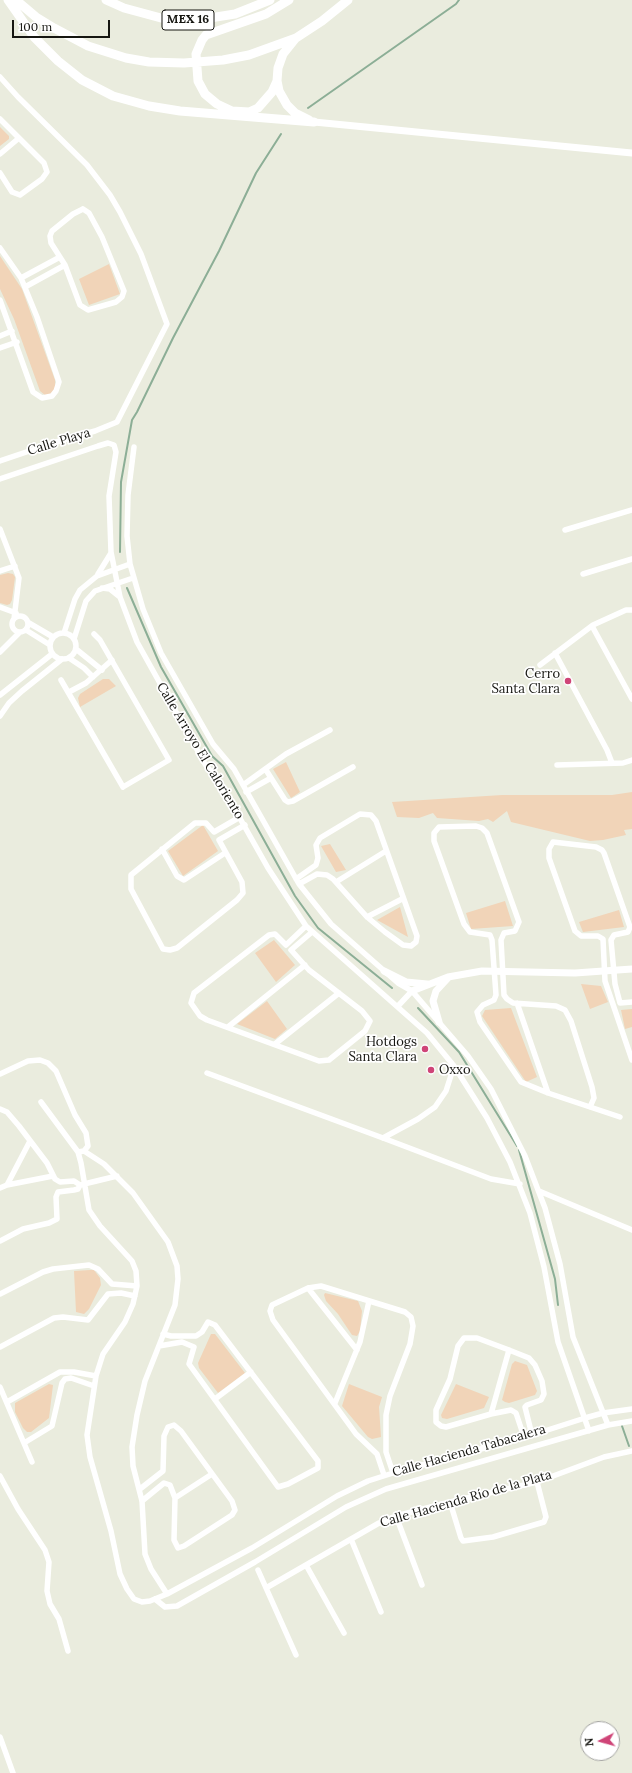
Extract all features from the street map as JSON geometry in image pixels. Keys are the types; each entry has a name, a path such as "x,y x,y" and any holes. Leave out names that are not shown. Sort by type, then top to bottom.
{"highway":[{"path":"8,0 25,26 53,56 70,71 98,89 128,101 149,106 202,114 314,122"},
{"path":"16,0 36,17 70,38 88,46 126,58 149,62 184,63 206,63 249,55 296,38 322,21 348,0"},
{"name":"MEX 16","path":"106,0 124,8 154,17 197,20 235,14 270,0"},
{"path":"241,117 217,104 205,94 198,81 196,70 196,54 198,46 202,40 214,32 266,14 289,0"},
{"path":"296,38 282,54 278,68 277,81 279,91 286,105 295,113 314,122"},
{"path":"232,111 249,112 258,108 272,92 277,81"}],"street":[{"name":"Calle Playa","path":"0,77 18,97 87,165 106,190 130,232 161,306 166,324 117,422 108,427 56,442 0,461"},
{"path":"0,119 44,163 47,168 46,176 20,195 12,192 0,174"},
{"path":"314,122 632,153"},
{"path":"0,154 19,138"},
{"path":"86,210 91,216 111,255 123,286 122,297 116,302 85,310 80,305 65,265 51,243 50,234 76,212 86,210"},
{"path":"0,248 21,278 25,287 59,382 56,391 52,396 42,398 33,392 0,300"},
{"path":"21,278 60,256"},
{"path":"25,287 65,265"},
{"path":"0,336 12,331"},
{"path":"0,348 16,342"},
{"name":"Calle Playa","path":"0,479 108,443 114,446"},
{"name":"Calle Arroyo El Caloriento","path":"114,446 116,452 109,496 111,552 120,597 137,642 205,764 220,783 268,868 306,926 427,1033 454,1066 487,1118 520,1184 536,1235 558,1342 589,1431"},
{"name":"Calle Arroyo El Caloriento","path":"134,447 127,523 130,564 143,609 161,653 212,744 234,769 297,882 331,924 384,971 412,991 468,1056 491,1089 525,1156 539,1191 555,1245 573,1337 608,1425"},
{"path":"565,530 632,510"},
{"path":"0,529 19,578 17,614 12,624 16,631"},
{"path":"97,576 111,552"},
{"path":"583,574 632,559"},
{"path":"64,633 75,599 80,590 97,576 114,568 130,564"},
{"path":"0,572 15,566"},
{"path":"102,670 76,649 74,639 86,601 95,591 101,588 133,578"},
{"path":"101,588 110,589 120,597"},
{"path":"80,590 90,597"},
{"path":"0,607 25,617 29,623 54,637"},
{"path":"540,665 592,626 626,610 632,610"},
{"path":"26,630 29,623"},
{"path":"592,626 632,699"},
{"path":"16,631 26,630 50,645"},
{"path":"0,652 12,640 16,631"},
{"path":"52,654 50,645 54,637 64,633"},
{"path":"64,633 74,639"},
{"path":"62,680 123,787 169,760 112,660 100,640 94,634"},
{"path":"69,658 76,649"},
{"path":"555,653 607,750 612,764"},
{"path":"52,654 62,659"},
{"path":"0,695 52,654"},
{"path":"0,716 9,703 22,691 62,659 69,658 84,668 93,677"},
{"path":"69,692 93,677 112,660"},
{"path":"243,785 266,770 286,754 330,730"},
{"path":"558,765 612,764 632,760"},
{"path":"266,770 285,800 288,802 293,801 353,767"},
{"path":"246,792 271,778"},
{"path":"360,814 368,814 374,817 402,899 417,936 414,944 403,945 367,917 336,882 327,875 320,873 297,882 316,865 317,841 360,814"},
{"path":"214,832 240,817"},
{"path":"194,823 206,823 214,832 242,882 243,893 237,900 177,948 167,950 163,949 157,941 131,888 129,879 133,872 194,823"},
{"path":"219,840 244,825"},
{"path":"590,1107 594,1098 592,1087 571,1021 565,1010 556,1006 516,1003 505,998 498,970 492,940 490,935 473,933 464,924 434,841 434,833 439,827 476,826 482,828 487,833 519,922 516,931 504,933 501,940 498,970 495,998 481,1007 477,1012 480,1022 521,1082 548,1093 590,1107 620,1117"},
{"path":"620,1003 613,971 612,937 614,935 628,932 630,927 604,853 596,847 553,842 549,849 549,858 575,931 581,936 598,936 603,939 607,987 632,1060"},
{"path":"162,849 177,876 184,880 225,853"},
{"path":"336,882 386,852"},
{"path":"367,917 402,899"},
{"path":"286,944 306,926"},
{"path":"291,950 312,932"},
{"path":"275,934 291,950 305,966 367,1015 370,1025 365,1031 329,1060 319,1061 228,1028 200,1016 191,1003 194,993 269,935 275,934"},
{"path":"228,1028 305,966"},
{"path":"398,1006 412,991 448,977 470,972 498,970 575,973 632,969"},
{"path":"384,971 406,982 428,984"},
{"path":"439,1022 433,1001 436,991 448,977"},
{"path":"275,1044 340,993"},
{"path":"613,1007 620,1003 632,1002"},
{"path":"516,1003 548,1093"},
{"path":"0,1074 28,1061 40,1060 48,1063 56,1071 75,1115 86,1133 88,1146 84,1151 78,1152"},
{"path":"383,1138 418,1119 435,1107 446,1091 454,1066"},
{"path":"207,1073 491,1179 520,1184"},
{"path":"0,1241 23,1229 49,1223 57,1219 56,1197 58,1192 78,1189 78,1152 41,1102"},
{"path":"0,1109 8,1112 47,1163 52,1176 60,1182 79,1183 116,1176"},
{"path":"7,1185 30,1141"},
{"path":"84,1151 104,1164 133,1193 162,1232 174,1256 178,1279 178,1290 175,1305 146,1381 132,1438 133,1466 142,1501 145,1554 153,1573 167,1594"},
{"path":"0,1188 7,1185 52,1176"},
{"path":"79,1183 89,1210 100,1226 132,1261 136,1271 137,1286 135,1296 124,1322 103,1354 96,1376 88,1423 88,1447 95,1481 114,1540 120,1574 127,1589 134,1599 142,1602 155,1599 165,1607 177,1606 255,1562 346,1507 386,1489 608,1425 632,1421"},
{"path":"539,1191 632,1230"},
{"path":"0,1294 48,1271 89,1265 98,1269 112,1284 137,1286"},
{"path":"384,1475 377,1454 358,1437 271,1315 272,1305 308,1288 321,1286 405,1312 412,1320 412,1334 408,1352 387,1405 386,1452 393,1472"},
{"path":"308,1288 357,1350"},
{"path":"0,1347 54,1318 63,1317 88,1320 108,1294 121,1293 135,1296"},
{"path":"334,1403 363,1334 369,1301"},
{"path":"159,1346 182,1342 194,1347 189,1364 278,1487 288,1484 316,1470 319,1465 318,1461 212,1322 208,1322 202,1332 196,1336 171,1336 163,1334"},
{"path":"524,1437 514,1411 491,1414 446,1427 439,1425 435,1417 436,1410 450,1379 461,1340 464,1338 473,1337 509,1350 531,1361 543,1387 543,1397 525,1408 532,1435"},
{"path":"491,1414 509,1350"},
{"path":"6,1402 60,1372 74,1372 96,1376"},
{"path":"215,1399 251,1372"},
{"path":"24,1443 52,1426 63,1381 69,1378 94,1386"},
{"path":"0,1387 32,1462"},
{"name":"Calle Hacienda Tabacalera","path":"155,1599 252,1548 354,1486 393,1472 532,1435 603,1413 632,1409"},
{"path":"140,1489 163,1471 164,1436 166,1429 171,1425 174,1425 181,1431 234,1504 235,1510 232,1515 184,1546 178,1548 173,1536 174,1498 172,1488 166,1483 142,1501"},
{"name":"Calle Hacienda Río de la Plata","path":"266,1588 352,1539 373,1525 396,1516 537,1482 604,1457 632,1450"},
{"path":"174,1498 212,1474"},
{"path":"0,1476 21,1516 45,1550 49,1562 47,1592 50,1604 59,1619 68,1651"},
{"path":"450,1502 463,1541 493,1537 544,1522 546,1517 537,1482"},
{"path":"396,1516 422,1585"},
{"path":"352,1539 381,1612"},
{"path":"306,1565 344,1633"},
{"path":"258,1570 296,1655"},
{"path":"0,1737 13,1773"}],"shaded area":[{"path":"0,127 9,136 9,139 0,146"},
{"path":"0,256 22,289 55,380 55,389 53,393 46,396 40,391 14,319 0,289"},
{"path":"109,264 120,294 89,305 79,279"},
{"path":"8,573 13,574 15,577 12,600 10,604 7,605 0,603 0,575"},
{"path":"103,679 109,679 116,686 80,707 78,698 80,694"},
{"path":"286,762 300,792 291,798 273,769"},
{"path":"632,792 632,829 624,830 626,835 590,841 511,822 507,811 493,822 488,819 479,821 437,818 433,813 419,818 397,817 392,802 502,795 612,795"},
{"path":"203,825 218,851 183,876 168,851"},
{"path":"330,844 346,870 336,872 321,846"},
{"path":"505,901 513,926 471,929 466,913"},
{"path":"400,907 408,937 377,920"},
{"path":"619,910 624,927 583,932 579,922"},
{"path":"274,940 295,965 276,982 255,953"},
{"path":"581,984 601,986 608,1002 590,1009"},
{"path":"267,1001 287,1029 275,1039 237,1024"},
{"path":"511,1008 537,1077 526,1082 482,1016 485,1010"},
{"path":"632,1009 632,1027 625,1029 621,1010"},
{"path":"94,1270 100,1278 101,1285 89,1309 84,1314 76,1312 74,1271"},
{"path":"325,1293 358,1301 362,1311 360,1331 357,1336 352,1335 338,1314 326,1301 324,1295"},
{"path":"211,1334 215,1334 245,1373 218,1393 199,1368 198,1363"},
{"path":"515,1361 527,1365 537,1391 535,1395 509,1403 502,1400 512,1364"},
{"path":"49,1384 53,1385 49,1418 31,1432 27,1432 23,1428 15,1412 15,1403"},
{"path":"349,1384 382,1397 379,1407 381,1437 372,1439 368,1437 342,1406"},
{"path":"456,1384 489,1397 484,1408 447,1419 442,1418 441,1415"}],"waterway":[{"path":"308,108 456,4 459,0"},
{"path":"120,552 121,482 132,420 219,251 256,173 281,134"},
{"path":"127,588 161,667 212,756 223,766 295,896 318,928 392,988"},
{"path":"418,1008 459,1052 517,1146"},
{"path":"519,1150 555,1279 558,1305"},
{"path":"622,1426 629,1446"}],"place":[{"name":"Cerro Santa Clara","path":"568,681"},
{"name":"Hotdogs Santa Clara","path":"425,1049"},
{"name":"Oxxo","path":"431,1070"}]}
